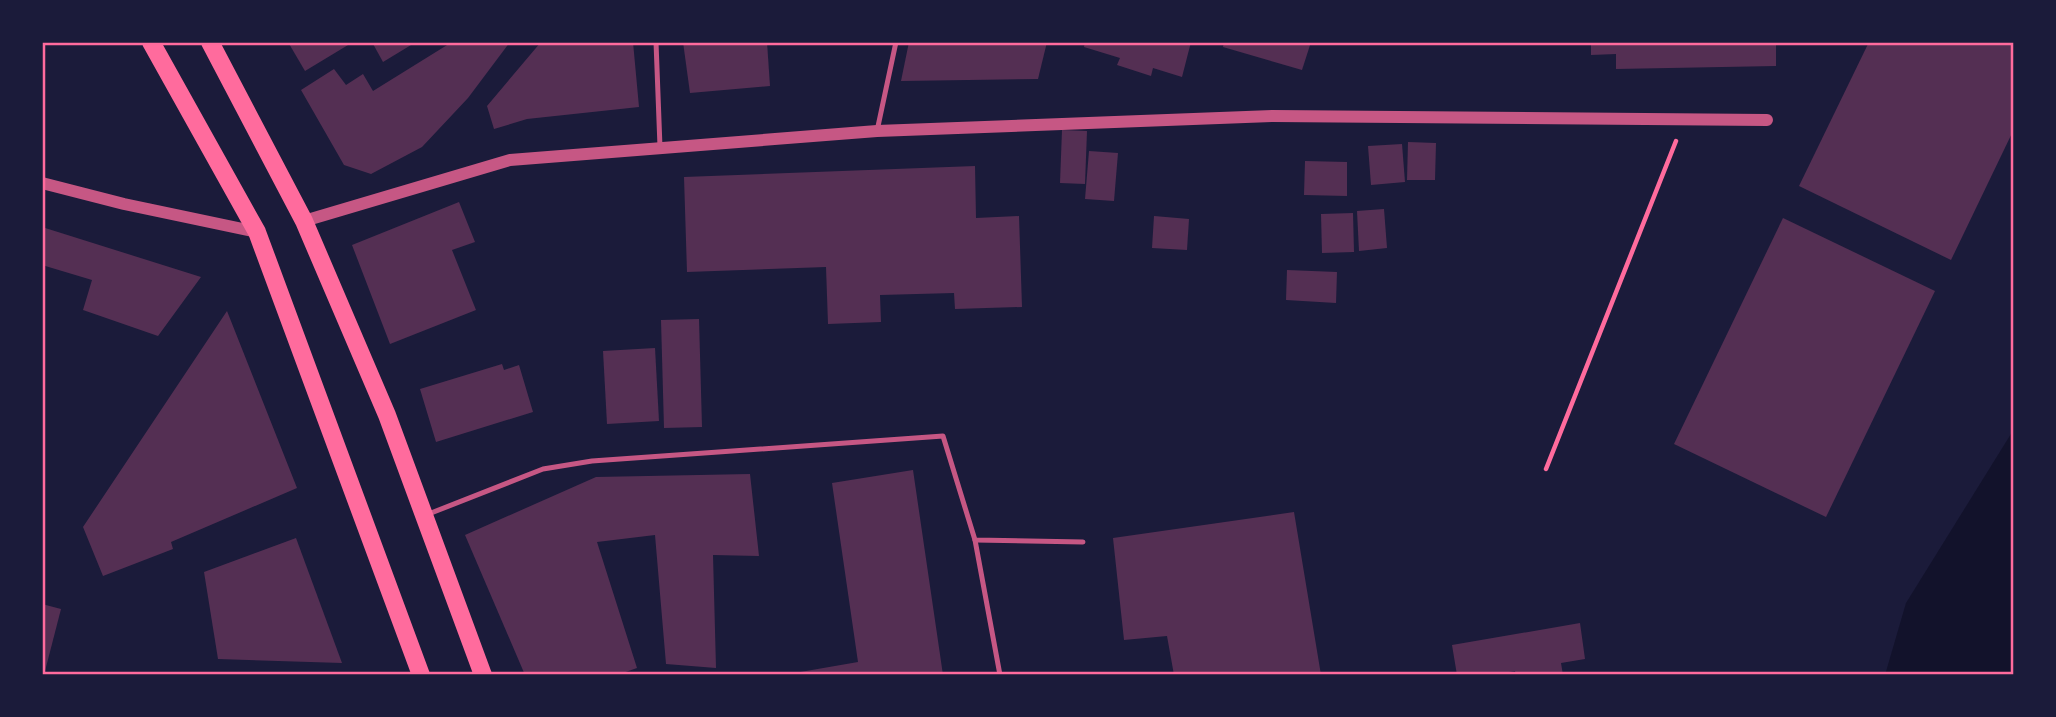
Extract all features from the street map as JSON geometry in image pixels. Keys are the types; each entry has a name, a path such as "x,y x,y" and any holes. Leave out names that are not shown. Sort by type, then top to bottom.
{"main road":[{"path":"152,42 257,232 421,675"},
{"path":"210,42 304,221 387,415 483,675"}],"street":[{"path":"304,221 510,160 877,131 1273,116 1767,120"},
{"path":"42,183 124,204 257,232"}],"lane":[{"path":"656,42 660,149"},
{"path":"877,131 896,42"},
{"path":"423,516 543,469 592,461 943,436 975,540 1000,675"},
{"path":"975,540 1083,542"}],"path":[{"path":"1546,469 1684,121"}],"shaded area":[{"path":"2014,429 2014,675 1885,675 1906,603"}],"building":[{"path":"288,42 353,42 305,71"},
{"path":"372,42 416,42 383,62"},
{"path":"452,42 510,42 468,98 422,147 371,174 344,165 301,90 334,69 346,85 363,74 373,91"},
{"path":"541,42 633,42 639,107 527,119 494,129 487,106"},
{"path":"683,42 767,42 770,86 690,93"},
{"path":"909,42 1047,42 1038,79 901,81"},
{"path":"1085,42 1191,42 1182,77 1153,68 1151,76 1117,65 1120,58 1084,47"},
{"path":"1224,42 1311,42 1302,70 1223,47"},
{"path":"1591,42 1776,42 1776,66 1616,69 1616,54 1591,55"},
{"path":"1869,42 2014,42 2014,129 1951,260 1799,186"},
{"path":"1062,130 1087,131 1085,184 1060,183"},
{"path":"1408,142 1436,143 1435,180 1407,180"},
{"path":"1402,144 1405,182 1371,185 1368,146"},
{"path":"1089,151 1118,153 1114,201 1085,199"},
{"path":"1305,161 1347,162 1347,196 1304,195"},
{"path":"975,166 976,218 1019,216 1022,307 955,309 954,293 880,295 881,322 828,324 826,267 687,272 684,177"},
{"path":"459,202 475,242 452,250 476,310 390,344 352,245"},
{"path":"1384,209 1387,248 1359,251 1357,211"},
{"path":"1353,213 1354,252 1322,253 1321,214"},
{"path":"1154,216 1189,219 1187,250 1152,248"},
{"path":"1783,218 1935,291 1826,517 1674,444"},
{"path":"42,227 201,277 158,336 83,310 92,280 42,265"},
{"path":"1287,270 1337,272 1336,303 1286,300"},
{"path":"227,311 297,488 171,542 173,549 103,576 83,527"},
{"path":"699,319 702,427 664,428 661,320"},
{"path":"655,348 659,421 607,424 603,351"},
{"path":"502,364 504,370 519,365 533,412 436,442 420,389"},
{"path":"913,470 943,675 783,675 858,662 832,483"},
{"path":"750,474 759,556 713,555 716,668 666,664 655,535 597,542 637,668 617,675 525,675 465,535 596,477"},
{"path":"1294,512 1321,675 1174,675 1167,636 1124,640 1113,538"},
{"path":"296,538 342,663 218,659 204,572"},
{"path":"42,604 61,609 44,675 42,675"},
{"path":"1580,623 1585,659 1561,663 1563,675 1516,675 1515,671 1491,675 1457,675 1452,645"}]}
